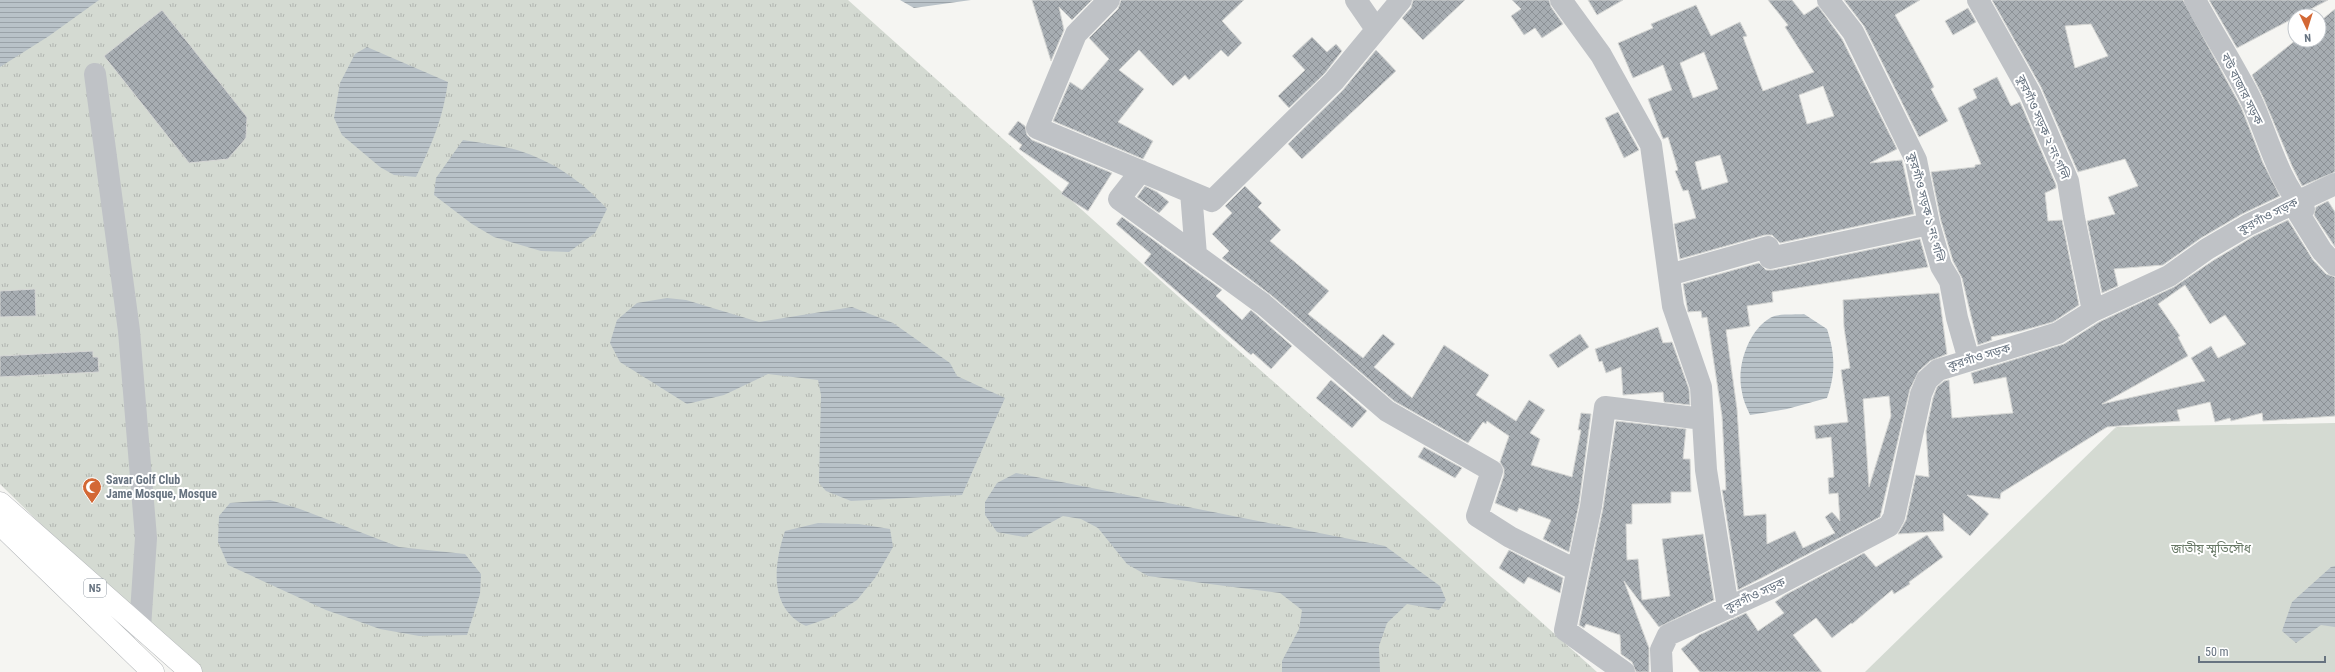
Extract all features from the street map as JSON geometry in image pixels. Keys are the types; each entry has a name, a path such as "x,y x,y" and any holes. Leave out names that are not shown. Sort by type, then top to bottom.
{"highway":[{"name":"N5","path":"0,503 191,672"},
{"name":"N5","path":"0,524 153,672"}],"street":[{"path":"1109,0 1076,34 1037,128 1212,201 1334,80 1400,0"},
{"path":"1356,0 1376,29"},
{"path":"1561,0 1601,55 1651,145 1673,306 1701,387 1706,470 1728,608"},
{"name":"কুরগাঁও সড়ক ১ নং গলি","path":"1828,0 1852,32 1916,160 1929,224 1941,266 1950,281 1957,318 1969,360"},
{"name":"কুরগাঁও সড়ক ২ নং গলি","path":"1978,0 2030,93 2068,181 2093,311"},
{"name":"বউ বাজার সড়ক","path":"2195,0 2252,102 2273,154 2297,201 2304,209 2299,214 2322,250 2335,265"},
{"path":"95,74 130,331 146,538 140,628"},
{"path":"1141,171 1119,199 1262,304 1387,411 1492,471 1477,516 1510,537 1576,570"},
{"name":"কুরগাঁও সড়ক","path":"1662,672 1661,650 1668,635 1769,589 1889,526 1894,517 1921,394 1927,380 1938,370 2058,333 2093,311 2169,276 2224,239 2297,201 2335,184"},
{"path":"1191,192 1196,255"},
{"path":"1669,275 1768,247 1770,258 1929,224"},
{"path":"1624,672 1565,630 1590,506 1605,408 1703,419"}],"green space":[{"path":"95,0 848,0 1597,672 191,672 0,484 0,61"},
{"name":"জাতীয় স্মৃতিসৌধ","path":"2335,423 2335,672 1865,672 2116,427"}],"shaded area":[{"path":"0,0 99,0 49,36 0,67"},
{"path":"900,0 971,0 914,8"},
{"path":"367,47 448,82 436,131 416,177 394,175 380,167 342,135 334,118 340,83 355,54"},
{"path":"463,140 497,145 517,150 543,160 566,173 577,181 607,209 595,233 569,252 541,251 494,237 472,224 434,195 436,178"},
{"path":"667,298 686,300 759,322 852,307 893,323 950,363 957,376 1005,398 962,495 851,501 826,491 819,483 821,395 818,380 768,374 724,395 687,404 620,362 610,343 617,320 637,303"},
{"path":"1804,314 1827,329 1830,338 1833,355 1833,372 1827,398 1787,409 1750,415 1743,398 1741,372 1742,361 1750,341 1762,324 1773,316"},
{"path":"1016,473 1385,546 1440,586 1446,600 1439,610 1407,604 1387,623 1379,646 1380,672 1282,672 1282,661 1299,629 1302,610 1280,593 1148,576 1127,564 1098,528 1081,519 1063,516 1024,537 997,532 985,515 985,502 997,483"},
{"path":"270,500 300,509 399,547 465,554 481,574 480,594 467,635 419,636 380,629 326,610 228,565 218,542 219,516 230,503"},
{"path":"818,523 859,524 890,529 893,547 875,578 857,600 829,618 806,626 794,618 785,608 780,597 777,584 778,557 785,531"},
{"path":"2335,566 2335,627 2321,625 2296,643 2282,631 2292,602 2331,567"}],"building":[{"path":"1032,0 1092,0 1072,20 1059,7 1064,30 1051,61"},
{"path":"1121,0 1244,0 1222,21 1242,43 1228,57 1221,50 1189,80 1185,75 1173,86 1139,50 1119,70 1144,89 1118,122 1153,141 1143,159 1053,121 1070,82 1082,90 1109,59 1089,38 1118,9"},
{"path":"1413,0 1465,0 1423,40 1402,18 1411,8"},
{"path":"1512,0 1549,0 1551,7 1563,24 1542,38 1535,28 1524,35 1511,16 1521,9"},
{"path":"1588,0 1623,0 1597,15"},
{"path":"1768,0 1792,0 1804,15 1818,6 1842,39 1897,149 1870,163 1902,160 1914,214 1780,243 1772,235 1765,235 1680,259 1674,224 1696,218 1688,190 1683,191 1675,171 1678,170 1668,137 1663,139 1648,99 1672,90 1663,65 1633,78 1618,43 1653,28 1651,24 1696,5 1711,36 1740,22 1747,36 1743,37 1763,91 1814,72 1785,27 1788,25","holes":["1704,52 1718,89 1693,98 1680,63","1823,86 1834,116 1807,124 1799,95","1720,155 1728,182 1702,190 1695,162"]},
{"path":"1844,0 1920,0 1895,15 1934,87 1931,89 1948,121 1919,137 1864,26"},
{"path":"1992,0 2183,0 2241,107 2263,163 2280,196 2242,214 2201,238 2163,265 2114,269 2118,286 2102,293 2087,221 2115,214 2108,197 2138,186 2125,159 2078,172 2041,87","holes":["2091,24 2108,56 2075,68 2065,26"]},
{"path":"2209,0 2328,0 2313,8 2287,8 2287,22 2237,48"},
{"path":"1968,8 1976,22 1953,35 1945,21"},
{"path":"2335,9 2335,172 2302,186 2252,75 2287,47 2327,48 2327,16"},
{"path":"162,10 247,117 246,138 228,159 189,163 104,56"},
{"path":"1312,37 1327,52 1336,44 1342,51 1325,73 1289,108 1278,96 1305,70 1292,56"},
{"path":"1376,50 1396,71 1302,159 1288,144 1343,90"},
{"path":"1997,77 2011,106 2020,102 2056,185 2056,188 2045,193 2048,221 2062,220 2079,305 2053,322 2021,331 1991,337 1992,340 1978,345 1962,278 1953,261 1941,221 1931,172 1975,167 1975,165 1981,164 1958,108 1977,98 1973,89"},
{"path":"1618,112 1639,150 1624,158 1605,118"},
{"path":"1018,121 1025,126 1027,135 1032,140 1112,173 1088,211 1061,194 1069,183 1019,149 1022,145 1008,134"},
{"path":"1145,186 1157,192 1169,202 1159,213 1137,197"},
{"path":"1245,186 1262,203 1258,207 1281,230 1270,241 1329,291 1308,314 1363,358 1383,334 1395,344 1374,367 1412,398 1444,345 1489,375 1476,395 1516,421 1529,400 1545,410 1530,433 1540,439 1531,465 1572,477 1581,430 1578,430 1581,413 1591,414 1579,504 1569,552 1543,539 1551,520 1519,508 1517,512 1495,503 1504,475 1504,469 1500,462 1509,436 1487,421 1486,424 1483,422 1468,443 1394,401 1271,295 1222,258 1229,251 1212,234 1232,213 1225,206"},
{"path":"2328,201 2335,212 2335,247 2314,215 2316,207"},
{"path":"1122,217 1222,290 1216,296 1242,320 1251,310 1292,346 1271,369 1253,353 1251,355 1144,263 1151,254 1116,224"},
{"path":"2288,220 2313,260 2326,274 2335,277 2335,416 2263,421 2262,413 2231,421 2230,418 2215,422 2210,402 2177,410 2180,421 2107,427 2001,493 2000,499 1967,495 1989,514 1970,536 1943,513 1944,531 1898,534 1906,520 1916,475 1929,477 1926,431 1933,398 1937,387 1944,381 1949,380 1952,418 2013,413 2006,377 1974,384 1971,373 2064,344 2099,322 2174,287 2214,260 2254,236","holes":["2185,285 2210,324 2225,315 2246,344 2218,358 2211,346 2191,358 2205,381 2102,404 2188,356 2178,337 2180,336 2158,304"]},
{"path":"1920,239 1928,267 1772,292 1773,302 1747,306 1750,326 1726,330 1737,409 1744,516 1766,514 1767,544 1795,531 1803,548 1835,533 1825,517 1832,512 1840,521 1838,493 1829,494 1828,478 1834,477 1831,437 1816,439 1814,426 1848,422 1841,370 1850,368 1844,327 1843,300 1939,293 1947,354 1930,361 1919,371 1910,389 1880,517 1738,590 1722,490 1726,490 1722,416 1707,317 1702,318 1701,311 1688,312 1683,284 1759,263 1766,270 1773,270","holes":["1889,396 1891,416 1869,487 1863,399"]},
{"path":"35,289 36,316 0,317 0,291"},
{"path":"1658,327 1663,343 1672,342 1689,389 1690,405 1664,402 1663,392 1623,395 1621,367 1606,373 1602,361 1599,362 1595,349"},
{"path":"1580,334 1589,347 1558,368 1549,355"},
{"path":"93,351 93,357 98,357 99,372 0,377 0,356"},
{"path":"1331,380 1367,411 1352,428 1316,398"},
{"path":"1616,421 1686,429 1683,459 1690,459 1691,492 1671,492 1671,503 1632,504 1632,524 1626,524 1627,560 1638,559 1642,600 1670,596 1662,539 1703,534 1714,600 1659,627 1624,581 1649,648 1649,672 1636,672 1632,662 1621,654 1620,635 1586,624 1584,628 1579,625 1603,508"},
{"path":"1424,447 1462,468 1455,478 1418,457"},
{"path":"1927,535 1943,557 1909,582 1910,584 1894,594 1892,590 1852,624 1851,623 1832,638 1816,618 1793,635 1822,672 1700,672 1681,649 1699,635 1746,613 1758,631 1784,613 1775,602 1785,595 1864,553 1876,567"},
{"path":"1509,550 1563,578 1560,593 1528,577 1524,584 1499,568"}],"place":[{"name":"Savar Golf Club Jame Mosque, Mosque","path":"92,504"}]}
